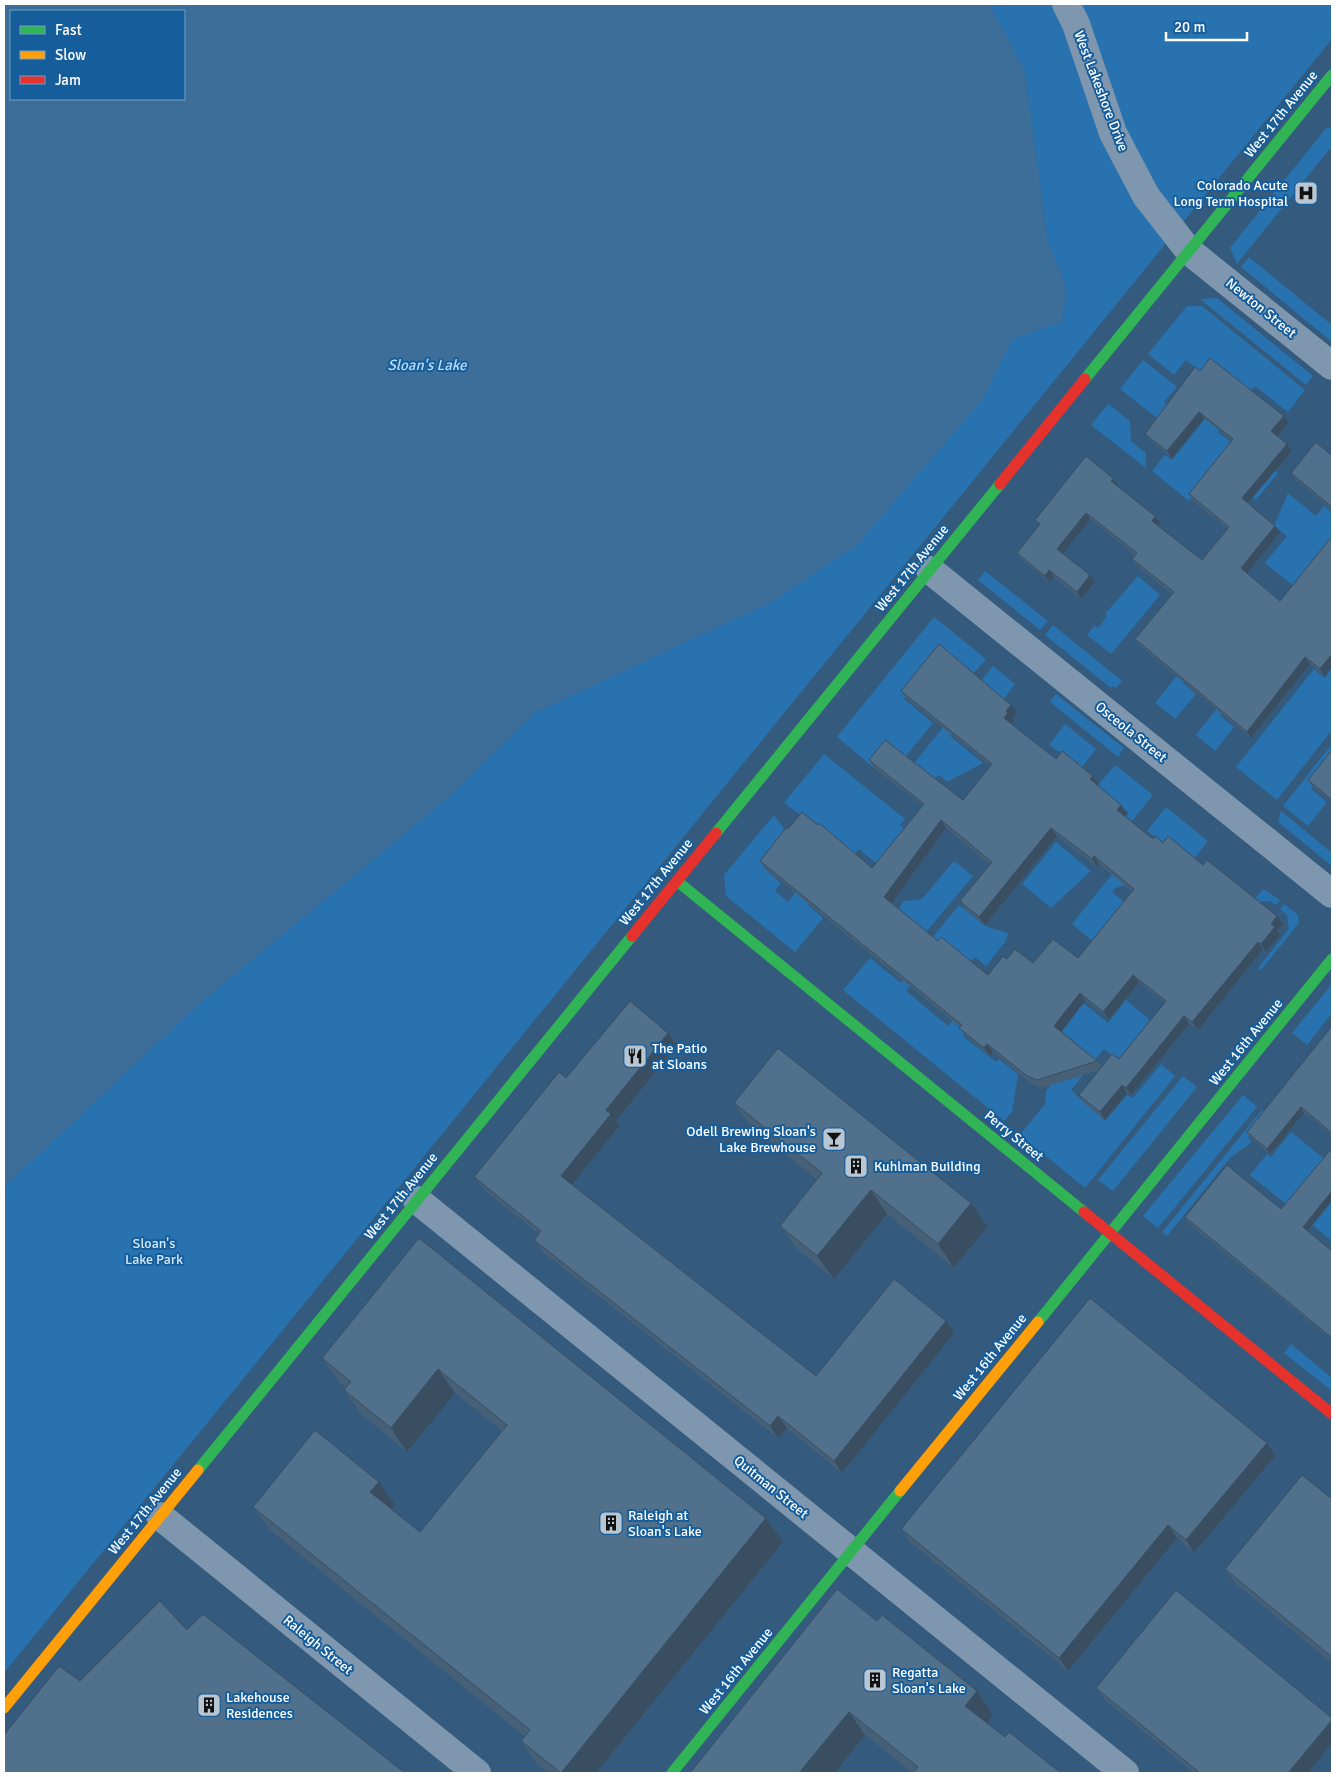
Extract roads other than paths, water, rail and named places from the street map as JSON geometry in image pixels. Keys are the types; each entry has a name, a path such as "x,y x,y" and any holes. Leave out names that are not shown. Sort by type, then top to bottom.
{"street":[{"name":"West Lakeshore Drive","path":"1066,4 1076,24 1113,133 1124,155 1146,196 1190,251"},
{"name":"West 17th Avenue","path":"4,1708 1332,75"},
{"name":"Newton Street","path":"1190,251 1332,366"},
{"name":"Osceola Street","path":"930,570 1332,894"},
{"name":"Perry Street","path":"677,881 1332,1414"},
{"name":"West 16th Avenue","path":"672,1773 1332,959"},
{"name":"Quitman Street","path":"417,1200 1125,1773"},
{"name":"Raleigh Street","path":"160,1516 477,1773"}],"water":[{"name":"Sloan's Lake","path":"4,4 989,4 1025,72 1048,243 1066,286 1063,321 1012,339 982,400 857,545 773,601 536,712 445,800 200,1003 4,1187"}],"place":[{"name":"Colorado Acute Long Term Hospital","path":"1306,193"},
{"name":"The Patio at Sloans","path":"635,1056"},
{"name":"Odell Brewing Sloan's Lake Brewhouse","path":"834,1139"},
{"name":"Kuhlman Building","path":"856,1166"},
{"name":"Raleigh at Sloan's Lake","path":"611,1523"},
{"name":"Regatta Sloan's Lake","path":"875,1680"},
{"name":"Lakehouse Residences","path":"209,1705"}],"park label":[{"name":"Sloan's Lake Park","path":"154,1252"}]}
